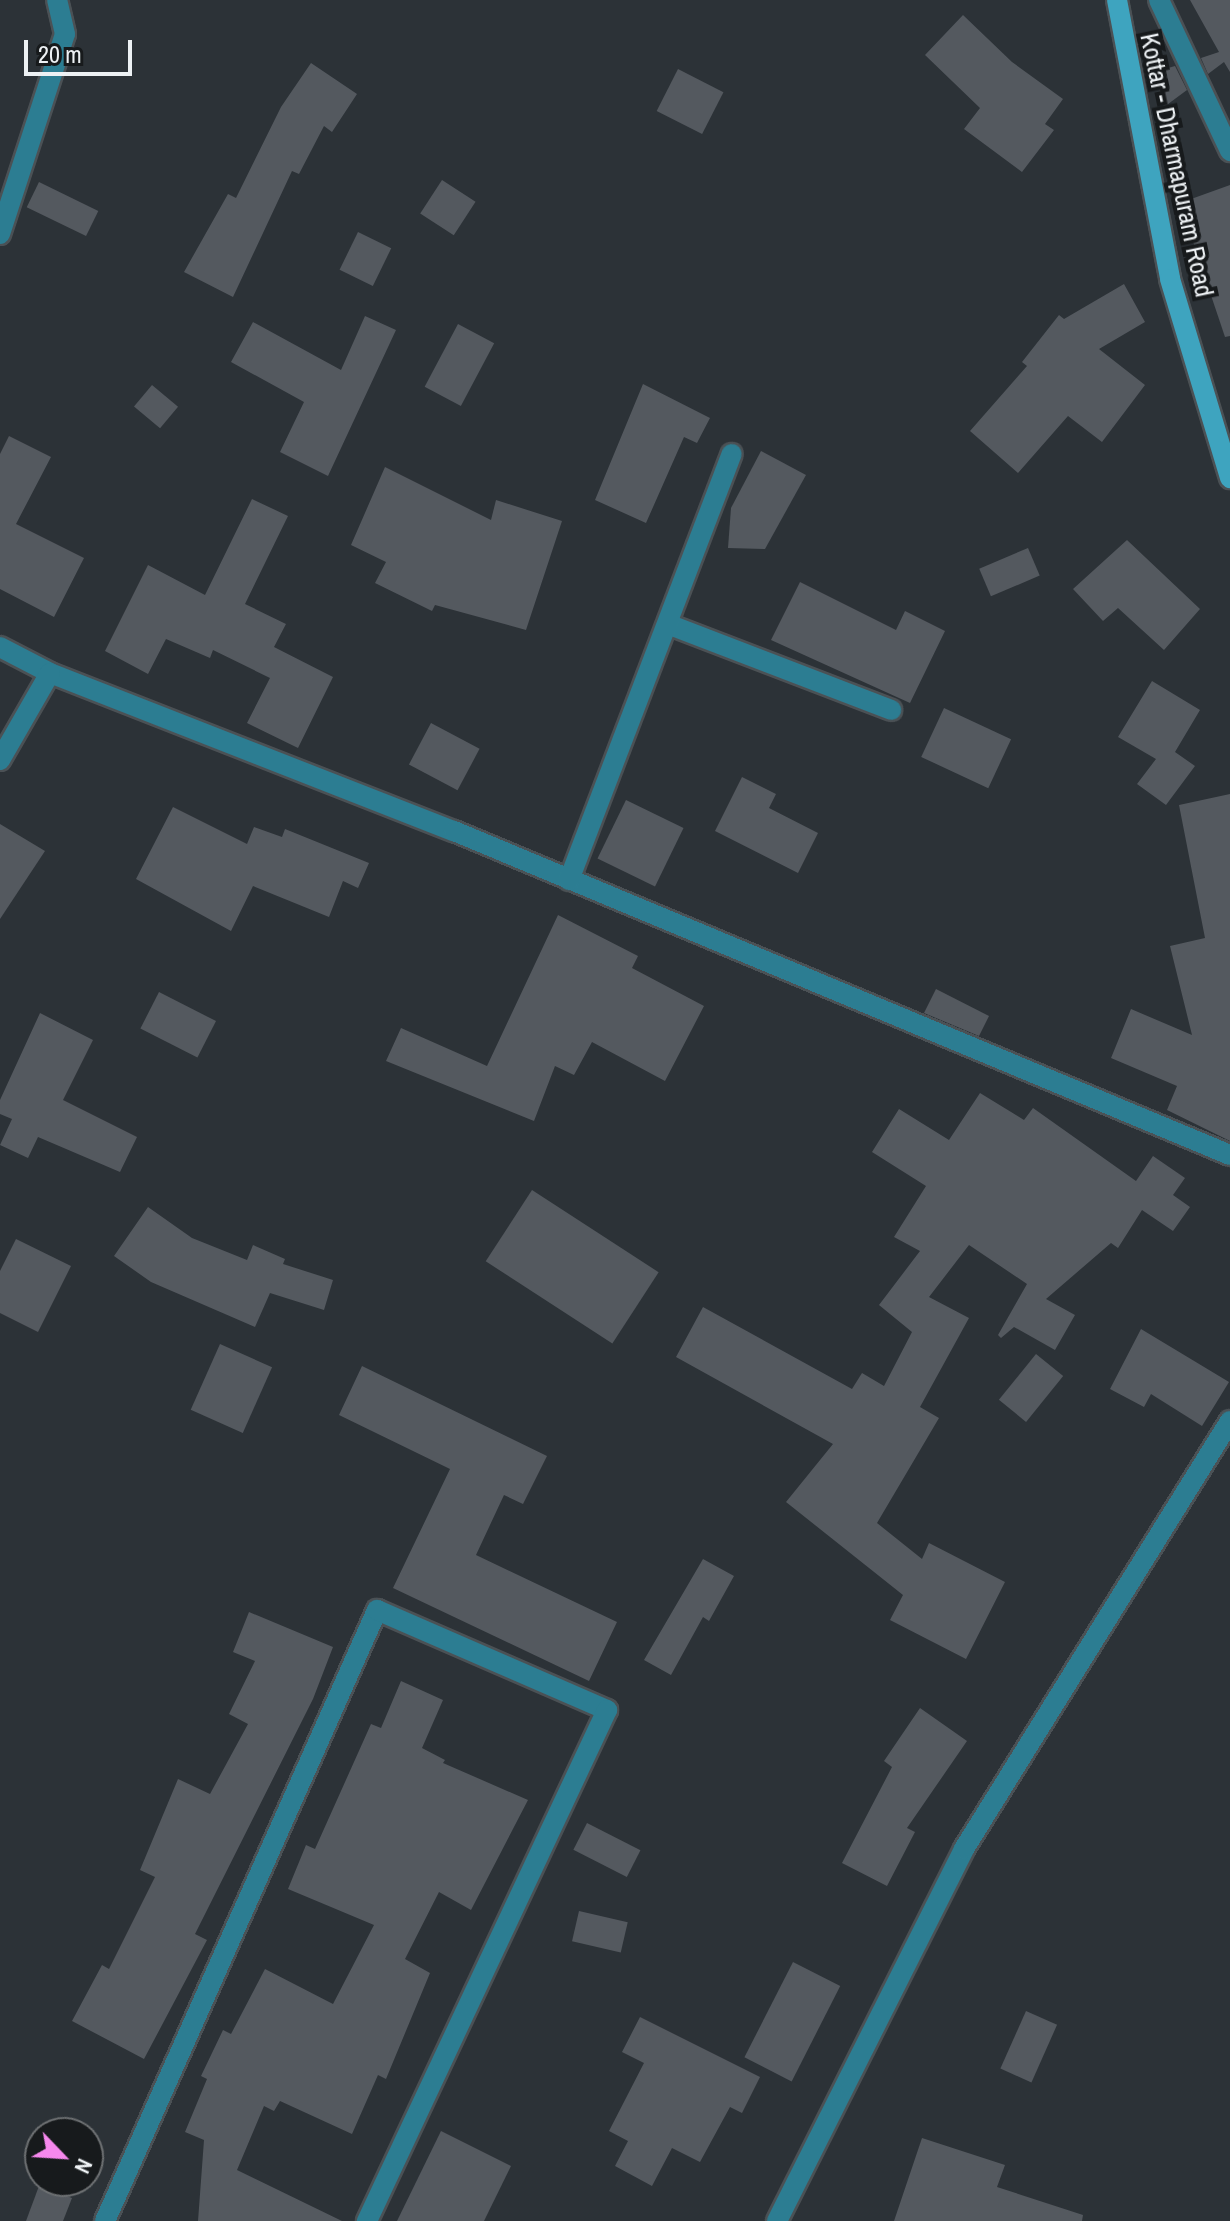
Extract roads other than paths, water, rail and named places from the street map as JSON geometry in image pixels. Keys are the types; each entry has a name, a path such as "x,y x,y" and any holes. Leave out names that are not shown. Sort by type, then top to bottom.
{"main road":[{"name":"Kottar - Dharmapuram Road","path":"1117,0 1170,279 1230,478"}],"street":[{"path":"0,234 65,34 57,0"},
{"path":"1159,0 1230,151"},
{"path":"569,880 670,625 732,454"},
{"path":"670,625 891,710"},
{"path":"0,647 50,673 569,880 1230,1155"},
{"path":"0,760 50,673"},
{"path":"777,2221 964,1849 1230,1421"},
{"path":"105,2221 377,1610 607,1710 367,2221"}]}
